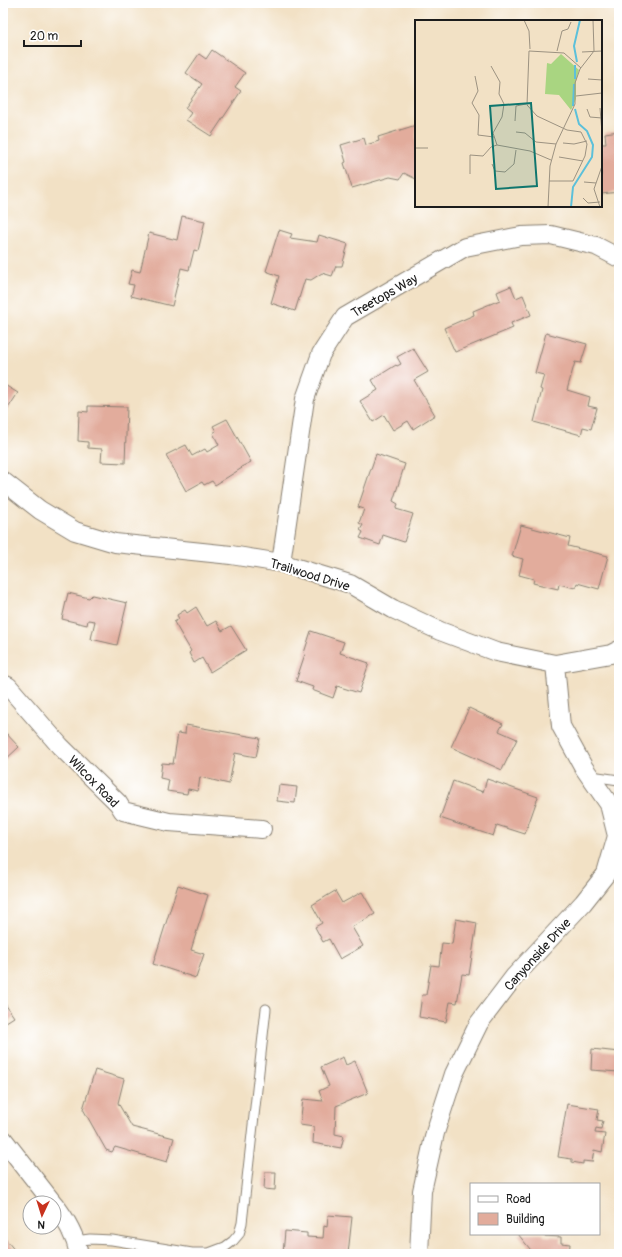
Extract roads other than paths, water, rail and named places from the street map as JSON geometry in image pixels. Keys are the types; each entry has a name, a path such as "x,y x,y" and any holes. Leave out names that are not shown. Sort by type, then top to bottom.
{"street":[{"name":"Treetops Way","path":"281,563 305,399 321,354 345,317 465,247 521,236 551,235 596,246 619,258"},
{"name":"Trailwood Drive","path":"3,481 40,510 75,531 114,543 231,555 281,563 350,584 393,609 440,631 496,652 555,664 611,654 619,650"},
{"name":"Canyonside Drive","path":"420,1254 422,1191 435,1133 454,1074 479,1023 514,977 583,903 606,874 617,836 609,804 589,776 561,726 555,664"},
{"name":"Wilcox Road","path":"3,684 8,686 60,746 118,804 122,811 169,822 262,829"},
{"path":"3,1139 47,1195"},
{"path":"62,1216 68,1225 77,1248"}],"lane":[{"path":"589,776 619,780"},
{"path":"77,1248 90,1239 112,1240 192,1253 209,1253 225,1247 233,1242 239,1234 242,1223 266,1009"}]}
